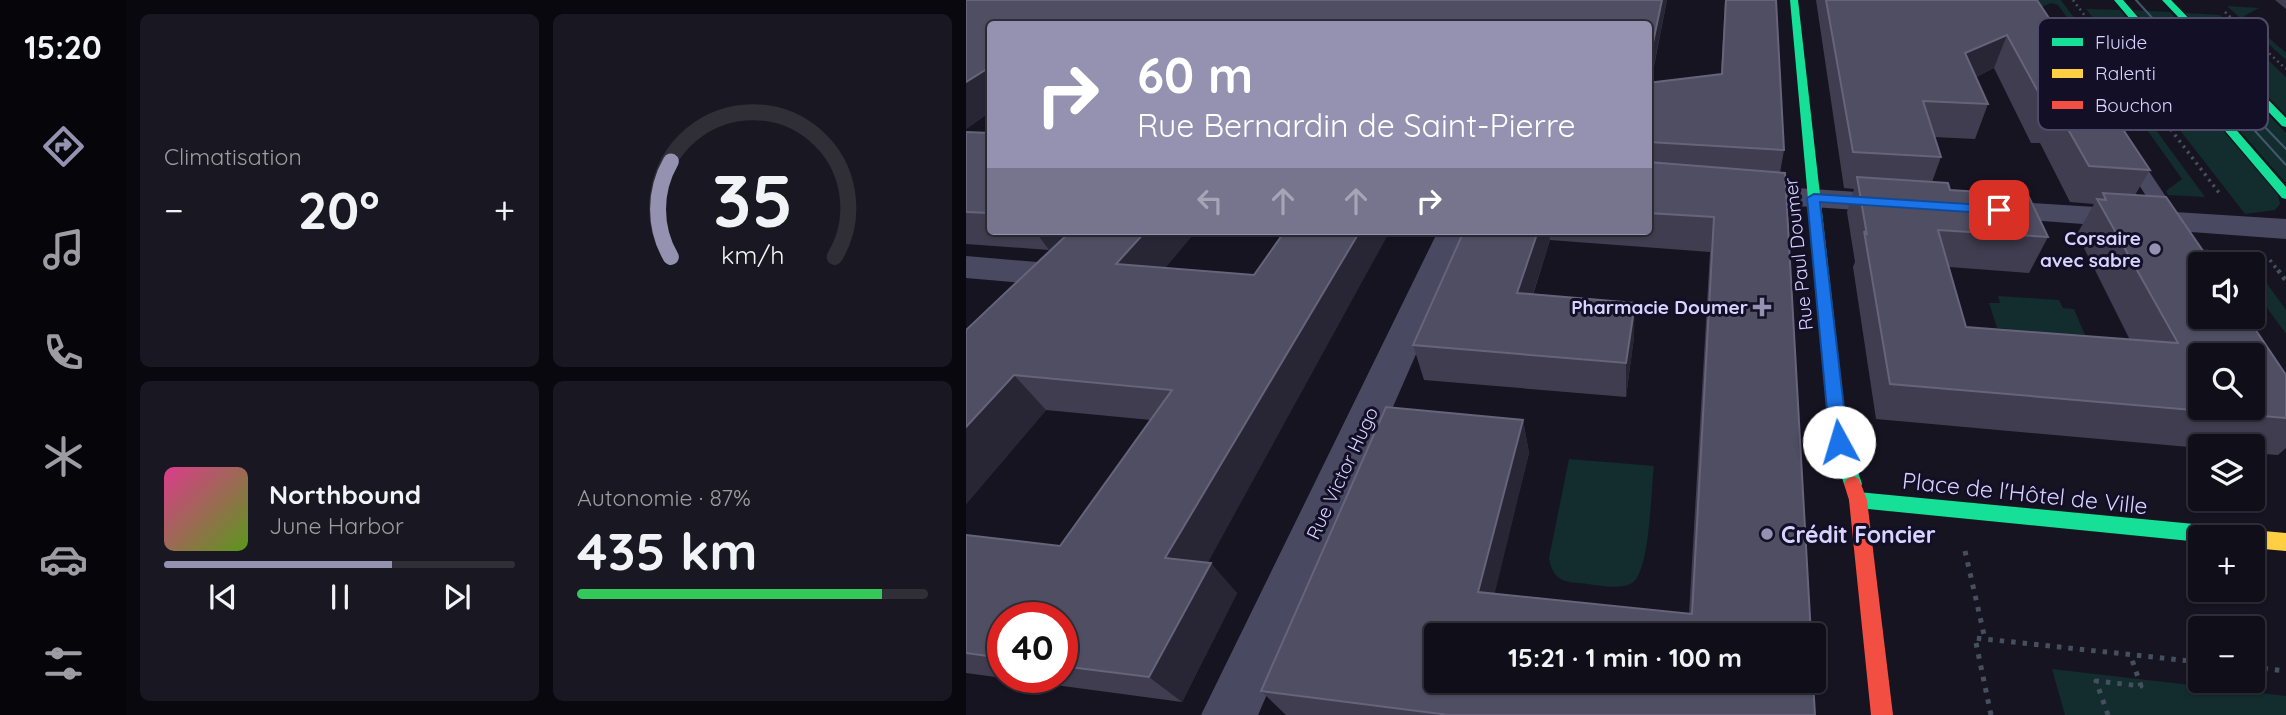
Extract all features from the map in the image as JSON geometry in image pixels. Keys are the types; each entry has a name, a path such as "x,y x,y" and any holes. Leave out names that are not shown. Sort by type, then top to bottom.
{"street":[{"name":"Rue Paul Doumer","path":"1794,0 1839,442 1858,500"},
{"path":"2118,0 2134,18"},
{"path":"2166,0 2183,18"},
{"path":"2268,105 2286,124"},
{"path":"2230,130 2286,195"},
{"path":"1652,187 2286,229"},
{"name":"Rue Victor Hugo","path":"1229,715 1452,235"},
{"path":"966,267 1046,277"},
{"path":"1858,500 1882,715"},
{"name":"Place de l'Hôtel de Ville","path":"1858,500 2188,532"},
{"path":"2265,540 2286,542"}],"lane":[{"path":"2116,134 2192,252"}],"path":[{"path":"2073,0 2087,18"},
{"path":"2218,6 2231,18"},
{"path":"2268,52 2286,69"},
{"path":"2172,130 2225,200"},
{"path":"1955,509 1985,639"},
{"path":"1991,715 1975,638 2188,661"},
{"path":"2108,715 2096,681 2141,686 2130,654"},
{"path":"2265,669 2286,671"}],"green space":[{"path":"2037,0 2061,0 2074,18 2067,18 2058,5 2051,3 2042,7"},
{"path":"2227,6 2259,8 2244,16 2246,18 2240,18"},
{"path":"2086,9 2120,10 2127,18 2093,18"},
{"path":"2133,10 2170,12 2176,18 2140,18"},
{"path":"2185,13 2220,15 2223,18 2190,18"},
{"path":"2268,37 2286,53 2286,60 2268,44"},
{"path":"2268,60 2286,77 2286,115 2268,97"},
{"path":"2268,114 2286,133 2286,183 2239,130 2268,130"},
{"path":"2147,130 2156,130 2205,197 2168,195 2166,191 2182,179"},
{"path":"2180,130 2222,130 2278,195 2280,204 2275,210 2245,214"},
{"path":"2202,249 2234,252 2208,252"},
{"path":"2265,281 2286,310 2286,334 2265,305"},
{"path":"1998,296 2059,300 2063,308 2074,309 2085,335 2073,334 2077,342 2013,337 2009,329 1997,328 1989,303 2000,303"},
{"path":"1569,459 1654,466 1643,564 1632,583 1613,587 1572,582 1558,577 1552,569 1549,558"},
{"path":"2052,669 2188,685 2188,693 2260,693 2286,696 2286,715 2065,715"}],"building":[{"path":"966,0 1662,0 1652,47 1652,21 987,21 987,69 966,82"},
{"path":"1726,0 1776,0 1784,150 1652,142 1652,83 1722,74"},
{"path":"1826,0 2037,0 2049,18 2038,18 2038,92 2007,35 1965,53 1988,104 1923,101 1941,157 1853,152"},
{"path":"2069,130 2123,130 2150,170 2089,166"},
{"path":"966,132 987,133 987,213 966,212"},
{"path":"1652,162 1785,173 1810,623 1424,623 1424,693 1814,693 1815,715 1449,715 1261,691 1386,407 1523,420 1478,592 1692,614 1714,217 1652,213"},
{"path":"1857,177 1948,183 1950,190 2028,195 2048,237 1938,230 1966,327 2178,343 2097,199 2106,200 2103,193 2166,197 2204,252 2188,252 2188,329 2255,329 2264,343 2188,343 2188,410 1890,384 1864,231 1867,235"},
{"path":"1067,235 1142,235 1116,264 1254,275 1282,235 1358,235 1165,558 1211,563 1149,677 1078,668 1078,602 987,602 987,656 966,653 966,535 1060,546 1172,390 1014,375 966,427 966,330"},
{"path":"1462,235 1537,235 1517,293 1635,303 1626,363 1413,345"},
{"path":"2265,344 2286,375 2286,418 2265,416"}],"tram line":[{"path":"2136,0 2152,18"},
{"path":"2254,130 2286,165"},
{"path":"2268,130 2286,149"}],"traffic: fast":[{"path":"1794,0 1839,442 1853,484"},
{"path":"2118,0 2134,18"},
{"path":"2166,0 2183,18"},
{"path":"2268,105 2286,124"},
{"path":"2230,130 2286,195"},
{"path":"1858,500 2188,532"}],"traffic: slow":[{"path":"2265,540 2286,542"}],"traffic: jam":[{"path":"1853,484 1858,500 1882,715"}],"place":[{"name":"Corsaire avec sabre","path":"2155,249"},
{"name":"Pharmacie Doumer","path":"1762,307"},
{"name":"Crédit Foncier","path":"1767,534"}],"route":[{"path":"1839,442 1814,198 1999,210"}]}
